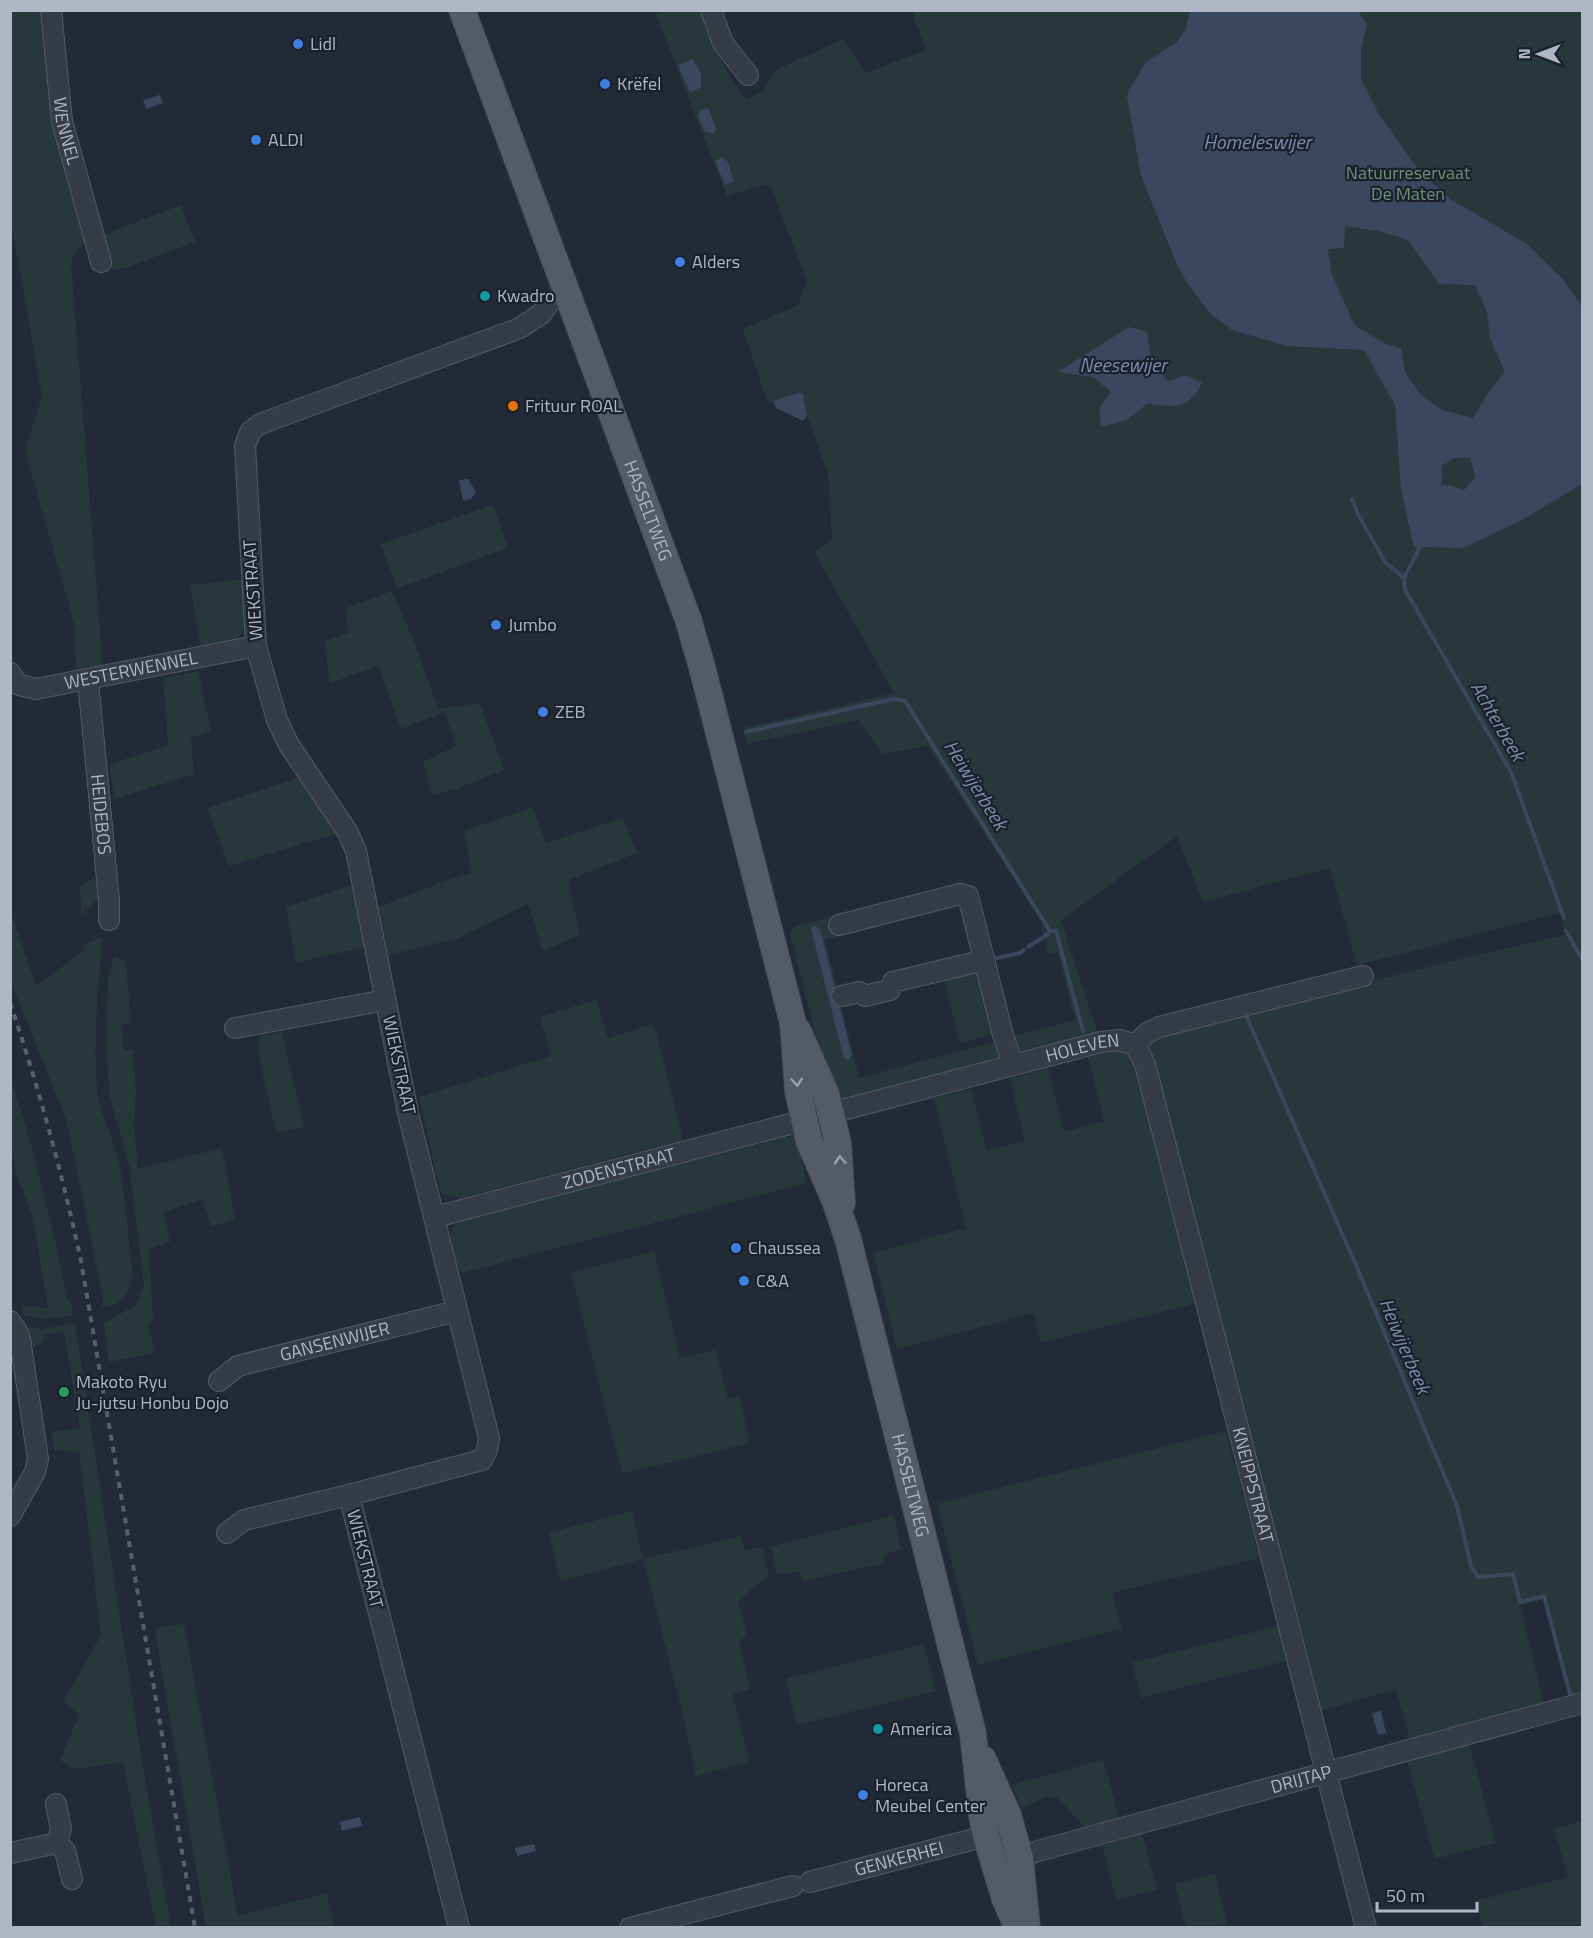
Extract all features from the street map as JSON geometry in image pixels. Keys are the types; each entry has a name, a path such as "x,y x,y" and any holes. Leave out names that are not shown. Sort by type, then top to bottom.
{"main road":[{"name":"HASSELTWEG","path":"462,10 688,619 725,752 793,1023 798,1091 809,1141 836,1203 848,1239 973,1734 986,1836 1005,1899 1018,1928"},
{"name":"HASSELTWEG","path":"793,1023 823,1084 831,1113 838,1143 842,1204 848,1239"},
{"path":"805,1120 806,1110 814,1104 824,1105 831,1113"},
{"name":"HASSELTWEG","path":"973,1734 1011,1826 1020,1858 1027,1928"},
{"path":"986,1836 996,1824 1003,1823 1011,1826"},
{"path":"995,1867 1011,1871 1020,1858"}],"street":[{"name":"WENNEL","path":"51,10 62,121 93,253"},
{"path":"711,10 723,43 748,75"},
{"name":"WIEKSTRAAT","path":"459,1928 349,1495 482,1460 489,1438 408,1113 356,851 347,831 289,745 277,720 256,646 245,446 250,432 260,424 520,328 541,315 549,303"},
{"name":"WESTERWENNEL","path":"10,673 19,685 36,689 256,646"},
{"name":"HEIDEBOS","path":"88,680 109,920"},
{"path":"839,925 960,894 968,896 1003,1035 1013,1065"},
{"path":"842,996 859,992 864,996 890,990 893,982 985,960"},
{"name":"HOLEVEN","path":"831,1113 1101,1042 1120,1040 1135,1045 1147,1033 1159,1027 1363,976"},
{"path":"235,1028 385,1000"},
{"name":"KNEIPPSTRAAT","path":"1135,1045 1145,1064 1366,1928"},
{"name":"ZODENSTRAAT","path":"435,1217 805,1120"},
{"name":"GANSENWIJER","path":"219,1381 238,1366 456,1311"},
{"path":"10,1516 35,1472 38,1459 20,1339 12,1322"},
{"path":"227,1533 244,1520 349,1495"},
{"name":"DRIJTAP","path":"1020,1858 1038,1851 1327,1771 1582,1703"},
{"path":"56,1804 61,1829 57,1843"},
{"name":"GENKERHEI","path":"630,1928 986,1836"},
{"path":"10,1853 57,1843"},
{"path":"57,1843 65,1851 72,1879"}],"green space":[{"path":"10,11 48,11 86,243 78,248 71,262 103,669 90,672 90,666 76,670 74,623 25,451 42,396 11,222"},
{"name":"Natuurreservaat De Maten","path":"664,11 702,11 725,69 747,99 763,91 774,71 843,39 866,73 926,50 912,11 1582,11 1582,1693 1572,1696 1547,1599 1520,1605 1544,1703 1410,1739 1396,1690 1321,1710 1147,1037 1565,935 1560,913 1357,965 1330,868 1203,902 1177,836 1061,920 1098,1035 1021,1055 1010,1040 1015,1039 1014,1036 1075,1020 1058,952 1048,954 1046,940 1041,929 1044,926 928,746 883,754 858,720 747,744 744,728 894,693 814,552 832,541 828,475 809,419 767,401 743,329 798,305 807,281 770,185 754,187 727,196 656,15","holes":["1147,332 1151,361 1168,381 1178,406 1147,404 1127,420 1099,408 1112,392 1093,377 1059,371 1091,352"]},
{"path":"181,205 195,242 125,268 109,270 100,236"},
{"path":"493,505 508,548 398,588 380,544"},
{"path":"242,581 244,630 237,639 201,646 190,585"},
{"path":"392,591 415,644 438,709 480,703 504,770 456,789 432,795 423,762 456,746 445,712 401,729 378,666 330,683 324,641 349,633 346,608"},
{"path":"198,671 211,731 191,738 194,774 114,799 110,764 168,745 163,678"},
{"path":"298,778 335,834 229,866 207,808"},
{"path":"533,807 546,843 623,818 637,853 568,880 580,935 543,951 528,904 458,938 388,955 379,907 471,873 464,831"},
{"path":"95,873 99,873 101,898 85,909 84,914 81,914 80,886 95,878"},
{"path":"355,884 368,946 296,963 286,907"},
{"path":"11,912 36,986 85,950 84,944 103,937 96,1031 97,1088 101,1109 120,1168 133,1273 128,1292 120,1301 109,1306 102,1307 103,1298 67,1122 11,982"},
{"path":"836,916 840,936 825,940 859,1078 991,1043 998,1044 1002,1056 999,1061 840,1101 815,1031 790,934 794,927","holes":["811,929 820,930 852,1055 850,1059 843,1056"]},
{"path":"114,956 126,961 131,1022 122,1025 124,1050 133,1050 136,1092 134,1125 138,1169 222,1148 235,1219 211,1227 203,1199 163,1212 170,1242 149,1249 153,1320 148,1323 155,1353 109,1362 104,1323 136,1305 144,1285 130,1169 109,1093 106,1044 108,978"},
{"path":"975,970 993,1034 960,1043 944,980 950,972"},
{"path":"596,1000 608,1038 654,1024 683,1140 461,1198 448,1196 440,1191 419,1097 551,1056 540,1017"},
{"path":"282,1032 304,1127 276,1133 257,1047 260,1036"},
{"path":"1119,1050 1134,1058 1196,1303 1041,1343 1033,1313 897,1349 873,1253 966,1228 934,1098 971,1089 987,1151 1025,1141 1010,1078 1048,1068 1064,1132 1104,1121 1088,1057"},
{"path":"10,1076 35,1158 73,1315 47,1319 24,1316 22,1306 48,1308 32,1214 16,1173 11,1150"},
{"path":"795,1135 807,1183 461,1273 455,1259 451,1239 454,1225 459,1219"},
{"path":"654,1251 680,1358 716,1350 728,1398 740,1396 749,1443 622,1474 571,1273"},
{"path":"75,1323 142,1761 171,1927 156,1927 123,1762 74,1769 60,1760 79,1715 63,1702 101,1635 79,1452 54,1450 51,1432 80,1428 64,1332 44,1335 42,1343 30,1347 26,1327 43,1329"},
{"path":"1226,1431 1259,1558 1112,1593 1122,1629 978,1665 937,1504"},
{"path":"632,1511 643,1559 560,1581 549,1533"},
{"path":"894,1515 901,1550 884,1554 885,1563 803,1581 800,1572 778,1574 775,1568 771,1547"},
{"path":"741,1536 745,1551 757,1547 763,1550 769,1575 738,1601 747,1637 739,1640 750,1689 733,1694 749,1762 696,1776 681,1706 643,1559"},
{"path":"184,1624 238,1916 327,1893 334,1927 206,1927 155,1632 163,1627"},
{"path":"1278,1626 1286,1661 1141,1698 1132,1663"},
{"path":"924,1644 936,1691 797,1725 786,1679"},
{"path":"1469,1744 1496,1843 1435,1859 1407,1761"},
{"path":"1103,1760 1120,1820 1086,1829 1058,1798 1046,1797 1022,1808 1012,1785"},
{"path":"1582,1821 1582,1924 1568,1928 1483,1927 1475,1901 1568,1877 1554,1829"},
{"path":"1142,1834 1157,1889 1116,1900 1102,1846"},
{"path":"1215,1874 1227,1924 1215,1927 1186,1927 1175,1884"}],"water":[{"name":"Homeleswijer","path":"1189,11 1358,11 1367,25 1361,49 1361,79 1377,111 1420,172 1452,200 1527,244 1563,279 1582,307 1582,484 1522,520 1463,548 1414,547 1401,490 1395,405 1364,350 1286,346 1232,330 1211,314 1189,286 1177,265 1141,176 1127,97 1146,62 1178,41 1186,28","holes":["1345,226 1379,231 1408,240 1439,284 1475,285 1487,312 1490,338 1505,372 1489,391 1473,418 1442,410 1420,394 1405,372 1401,348 1386,344 1355,326 1332,275 1328,249 1344,248","1454,458 1470,458 1476,477 1464,490 1441,485 1442,466"]},
{"path":"693,59 701,74 701,87 690,93 678,65"},
{"path":"160,95 163,103 146,109 143,100"},
{"path":"708,108 716,128 714,134 705,132 698,116 701,110"},
{"path":"722,157 728,162 734,182 725,185 715,161"},
{"name":"Neesewijer","path":"1129,327 1147,332 1151,361 1168,381 1186,375 1202,383 1191,399 1185,403 1172,406 1147,404 1127,420 1101,427 1099,408 1111,392 1093,377 1058,372"},
{"path":"797,393 803,394 807,416 803,421 776,408 773,401"},
{"path":"468,479 476,492 471,499 463,501 459,480"},
{"path":"813,926 820,929 852,1055 847,1060 843,1056 811,929"},
{"path":"1381,1711 1386,1733 1378,1735 1372,1713"},
{"path":"360,1817 362,1826 342,1831 340,1822"},
{"path":"534,1844 536,1851 517,1856 515,1848"}],"waterway":[{"path":"1352,499 1385,562 1404,578"},
{"name":"Achterbeek","path":"1420,547 1404,578 1405,590 1511,772 1564,918"},
{"name":"Heiwijerbeek","path":"746,732 893,699 905,701 1050,931 1056,931 1083,1031"},
{"name":"Achterbeek","path":"1566,931 1582,959"},
{"path":"1028,947 1048,934"},
{"path":"998,958 1024,950"},
{"name":"Heiwijerbeek","path":"1245,1013 1356,1265 1457,1506 1471,1566 1478,1577 1513,1574 1520,1602 1544,1596 1571,1698"}],"railway":[{"path":"10,1003 49,1131 81,1261 195,1928"}],"place":[{"name":"Lidl","path":"298,44"},
{"name":"Krëfel","path":"605,84"},
{"name":"ALDI","path":"256,140"},
{"name":"Alders","path":"680,262"},
{"name":"Kwadro","path":"485,296"},
{"name":"Frituur ROAL","path":"513,406"},
{"name":"Jumbo","path":"496,625"},
{"name":"ZEB","path":"543,712"},
{"name":"Chaussea","path":"736,1248"},
{"name":"C&A","path":"744,1281"},
{"name":"Makoto Ryu Ju-jutsu Honbu Dojo","path":"64,1392"},
{"name":"America","path":"878,1729"},
{"name":"Horeca Meubel Center","path":"863,1795"}]}
